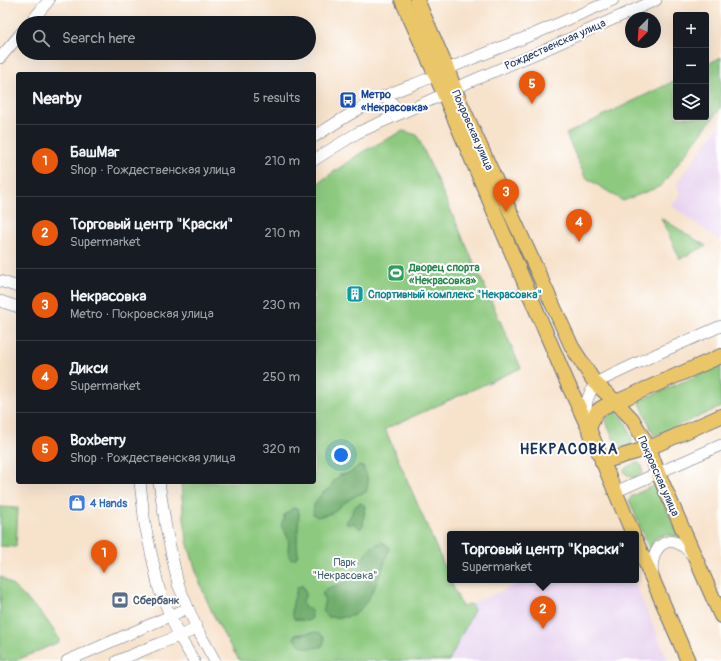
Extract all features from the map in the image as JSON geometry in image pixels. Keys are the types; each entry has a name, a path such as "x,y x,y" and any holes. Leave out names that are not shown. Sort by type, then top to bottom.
{"main road":[{"name":"Покровская улица","path":"402,0 449,91 567,382 589,429 632,531"},
{"name":"Покровская улица","path":"417,0 441,73"},
{"name":"Покровская улица","path":"449,91 460,102 572,347 595,383 632,419 649,448 658,473 721,616"},
{"path":"589,429 596,412 602,407 721,356"},
{"path":"602,462 649,448 721,416"},
{"path":"639,548 688,661"}],"street":[{"path":"36,16 49,0"},
{"path":"316,137 352,112 384,96 613,0"},
{"name":"Рождественская улица","path":"316,159 357,133 656,0"},
{"path":"534,34 542,51"},
{"path":"0,58 16,39"},
{"path":"384,96 393,103 395,108 390,118"},
{"path":"0,281 16,286"},
{"path":"0,301 16,306"},
{"path":"589,429 586,402 595,383 721,326"},
{"path":"615,492 721,445"},
{"path":"140,484 145,525 159,589 179,636 194,661"},
{"path":"160,484 166,528 178,584 197,629 214,661"},
{"path":"654,582 652,570 654,557 658,549 664,544 675,542 680,544 697,562"},
{"path":"68,661 188,608"},
{"path":"117,661 197,629"},
{"path":"200,661 204,657 214,661"}],"shaded area":[{"path":"721,123 720,241 672,206 680,194 676,184"},
{"path":"520,583 635,583 668,661 448,661 474,611 471,604"}],"green space":[{"path":"721,57 721,107 661,186 623,201 585,177 566,134 673,81 673,120 709,120 709,63"},
{"name":"Парк \"Некрасовка\"","path":"403,131 417,135 521,368 385,429 447,572 447,583 452,583 462,607 471,604 474,610 449,661 240,661 212,613 197,574 187,540 181,484 316,484 316,185 362,152"},
{"path":"661,218 706,246 680,259"},
{"path":"721,365 721,407 654,436 639,401"},
{"path":"612,412 620,415 625,422 632,439 629,447 622,449 617,447 606,421"},
{"path":"634,463 639,463 642,466 643,473 632,478 625,473 624,470"},
{"path":"358,466 363,467 367,476 368,485 366,492 357,495 344,503 332,513 317,517 313,514 314,505 321,494 329,489 340,475 350,473"},
{"path":"653,486 658,490 679,537 669,535 660,536 651,545 650,551 629,500 632,496"},
{"path":"361,503 365,506 363,525 360,529 353,523 348,525 346,522 355,507"},
{"path":"0,507 18,508 16,547 0,546"},
{"path":"293,508 298,509 299,514 297,541 298,555 295,559 290,558 287,535 281,524 284,520 284,515"},
{"path":"382,542 387,545 389,549 376,584 362,608 352,616 327,616 323,610 325,601 323,592 330,587 348,581 349,571 363,558 370,548"},
{"path":"0,576 13,586 42,614 59,638 59,642 15,661 0,661"},
{"path":"302,585 306,594 302,603 311,611 312,614 312,618 308,621 294,619 292,611 297,588"},
{"path":"316,632 324,637 324,643 321,647 306,648 294,639 295,635"}],"place":[{"name":"Метро «Некрасовка»","path":"348,100"},
{"name":"Boxberry","path":"532,104"},
{"name":"Некрасовка","path":"506,212"},
{"name":"Дикси","path":"579,242"},
{"name":"Дворец спорта «Некрасовка»","path":"396,273"},
{"name":"Спортивный комплекс \"Некрасовка\"","path":"355,294"},
{"name":"4 Hands","path":"77,503"},
{"name":"БашМаг","path":"104,573"},
{"name":"Сбербанк","path":"120,600"},
{"name":"Торговый центр \"Краски\"","path":"543,629"}],"district":[{"name":"НЕКРАСОВКА","path":"569,449"}]}
